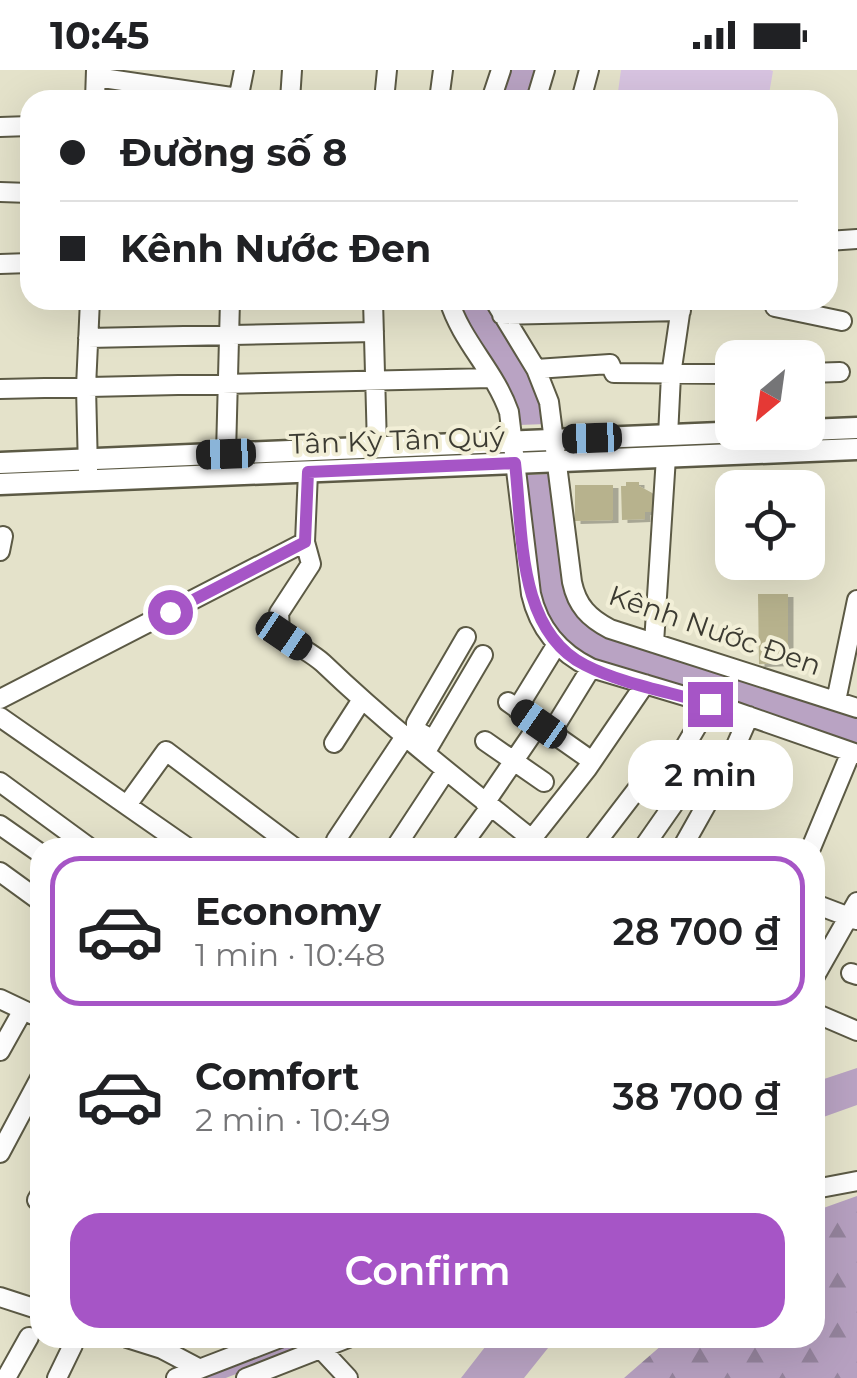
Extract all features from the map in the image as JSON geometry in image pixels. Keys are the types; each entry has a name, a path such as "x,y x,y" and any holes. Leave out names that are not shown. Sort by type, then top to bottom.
{"main road":[{"path":"825,429 857,428"},
{"name":"Tân Kỳ Tân Quý","path":"667,446 715,437"},
{"name":"Tân Kỳ Tân Quý","path":"0,484 226,454 377,448 514,452 667,446 857,449"},
{"name":"Tân Kỳ Tân Quý","path":"0,463 88,470 308,472 514,452"}],"street":[{"path":"96,73 189,90"},
{"path":"88,470 89,310"},
{"path":"226,454 230,310"},
{"path":"374,310 377,448"},
{"path":"453,310 509,412 531,594 538,618 557,644 591,668 854,753 816,838"},
{"name":"Kênh Nước Đen","path":"499,310 536,370 549,402 572,582 577,600 587,614 602,625 857,708"},
{"path":"654,643 671,376 681,310"},
{"path":"788,310 842,322"},
{"path":"88,338 374,332"},
{"path":"536,370 610,364 614,373 715,375"},
{"path":"825,372 840,372"},
{"path":"0,389 492,378"},
{"path":"308,472 305,542 311,564 279,613 280,630 319,659 404,738 429,748"},
{"path":"0,698 305,542"},
{"path":"836,701 857,600"},
{"path":"466,637 416,730 445,772 526,838"},
{"path":"557,644 512,706 592,762"},
{"path":"429,748 483,655"},
{"path":"467,838 515,760 545,729 591,668"},
{"path":"539,838 645,684"},
{"path":"334,742 361,701"},
{"path":"710,704 673,766 712,796"},
{"path":"688,838 749,716"},
{"path":"0,717 174,838"},
{"path":"337,838 404,738"},
{"path":"485,741 544,782"},
{"path":"127,805 166,751 283,838"},
{"path":"402,838 445,772"},
{"path":"0,782 76,838"},
{"path":"649,838 690,782"},
{"path":"600,838 640,784"},
{"path":"0,825 30,847"},
{"path":"0,872 30,894"},
{"path":"825,906 854,913 825,960"},
{"path":"0,999 30,1014"},
{"path":"0,1050 30,1015"},
{"path":"825,1018 857,1030"},
{"path":"0,1153 30,1097"},
{"path":"825,1188 857,1181"},
{"path":"1,1297 30,1307"},
{"path":"6,1378 29,1336"},
{"path":"57,1378 72,1348"},
{"path":"159,1348 200,1368"},
{"path":"176,1378 253,1348"},
{"path":"256,1376 321,1349 348,1378"}],"green space":[{"path":"857,1196 857,1378 624,1378 658,1348 825,1348 825,1207"}],"shaded area":[{"path":"509,70 536,70 529,90 502,90"},
{"path":"621,70 773,71 770,90 618,90"},
{"path":"463,310 490,310 527,374 546,424 519,425 507,391"},
{"path":"552,474 565,593 576,616 589,628 613,640 747,679 857,717 857,743 723,697 603,663 569,644 543,607 526,475"},
{"path":"857,1068 857,1105 825,1116 825,1079"},
{"path":"484,1348 548,1348 524,1378 461,1378"}],"building":[{"path":"626,482 639,482 639,486 652,493 652,512 645,512 645,519 622,520 621,486 626,486"},
{"path":"575,485 613,485 613,520 575,521"},
{"path":"758,594 788,594 788,663 759,664"}],"waterway":[{"path":"209,1378 287,1348"}],"route":[{"path":"170,612 305,542 308,472 515,463 531,594 538,618 552,638 572,658 591,668 710,704"}]}
